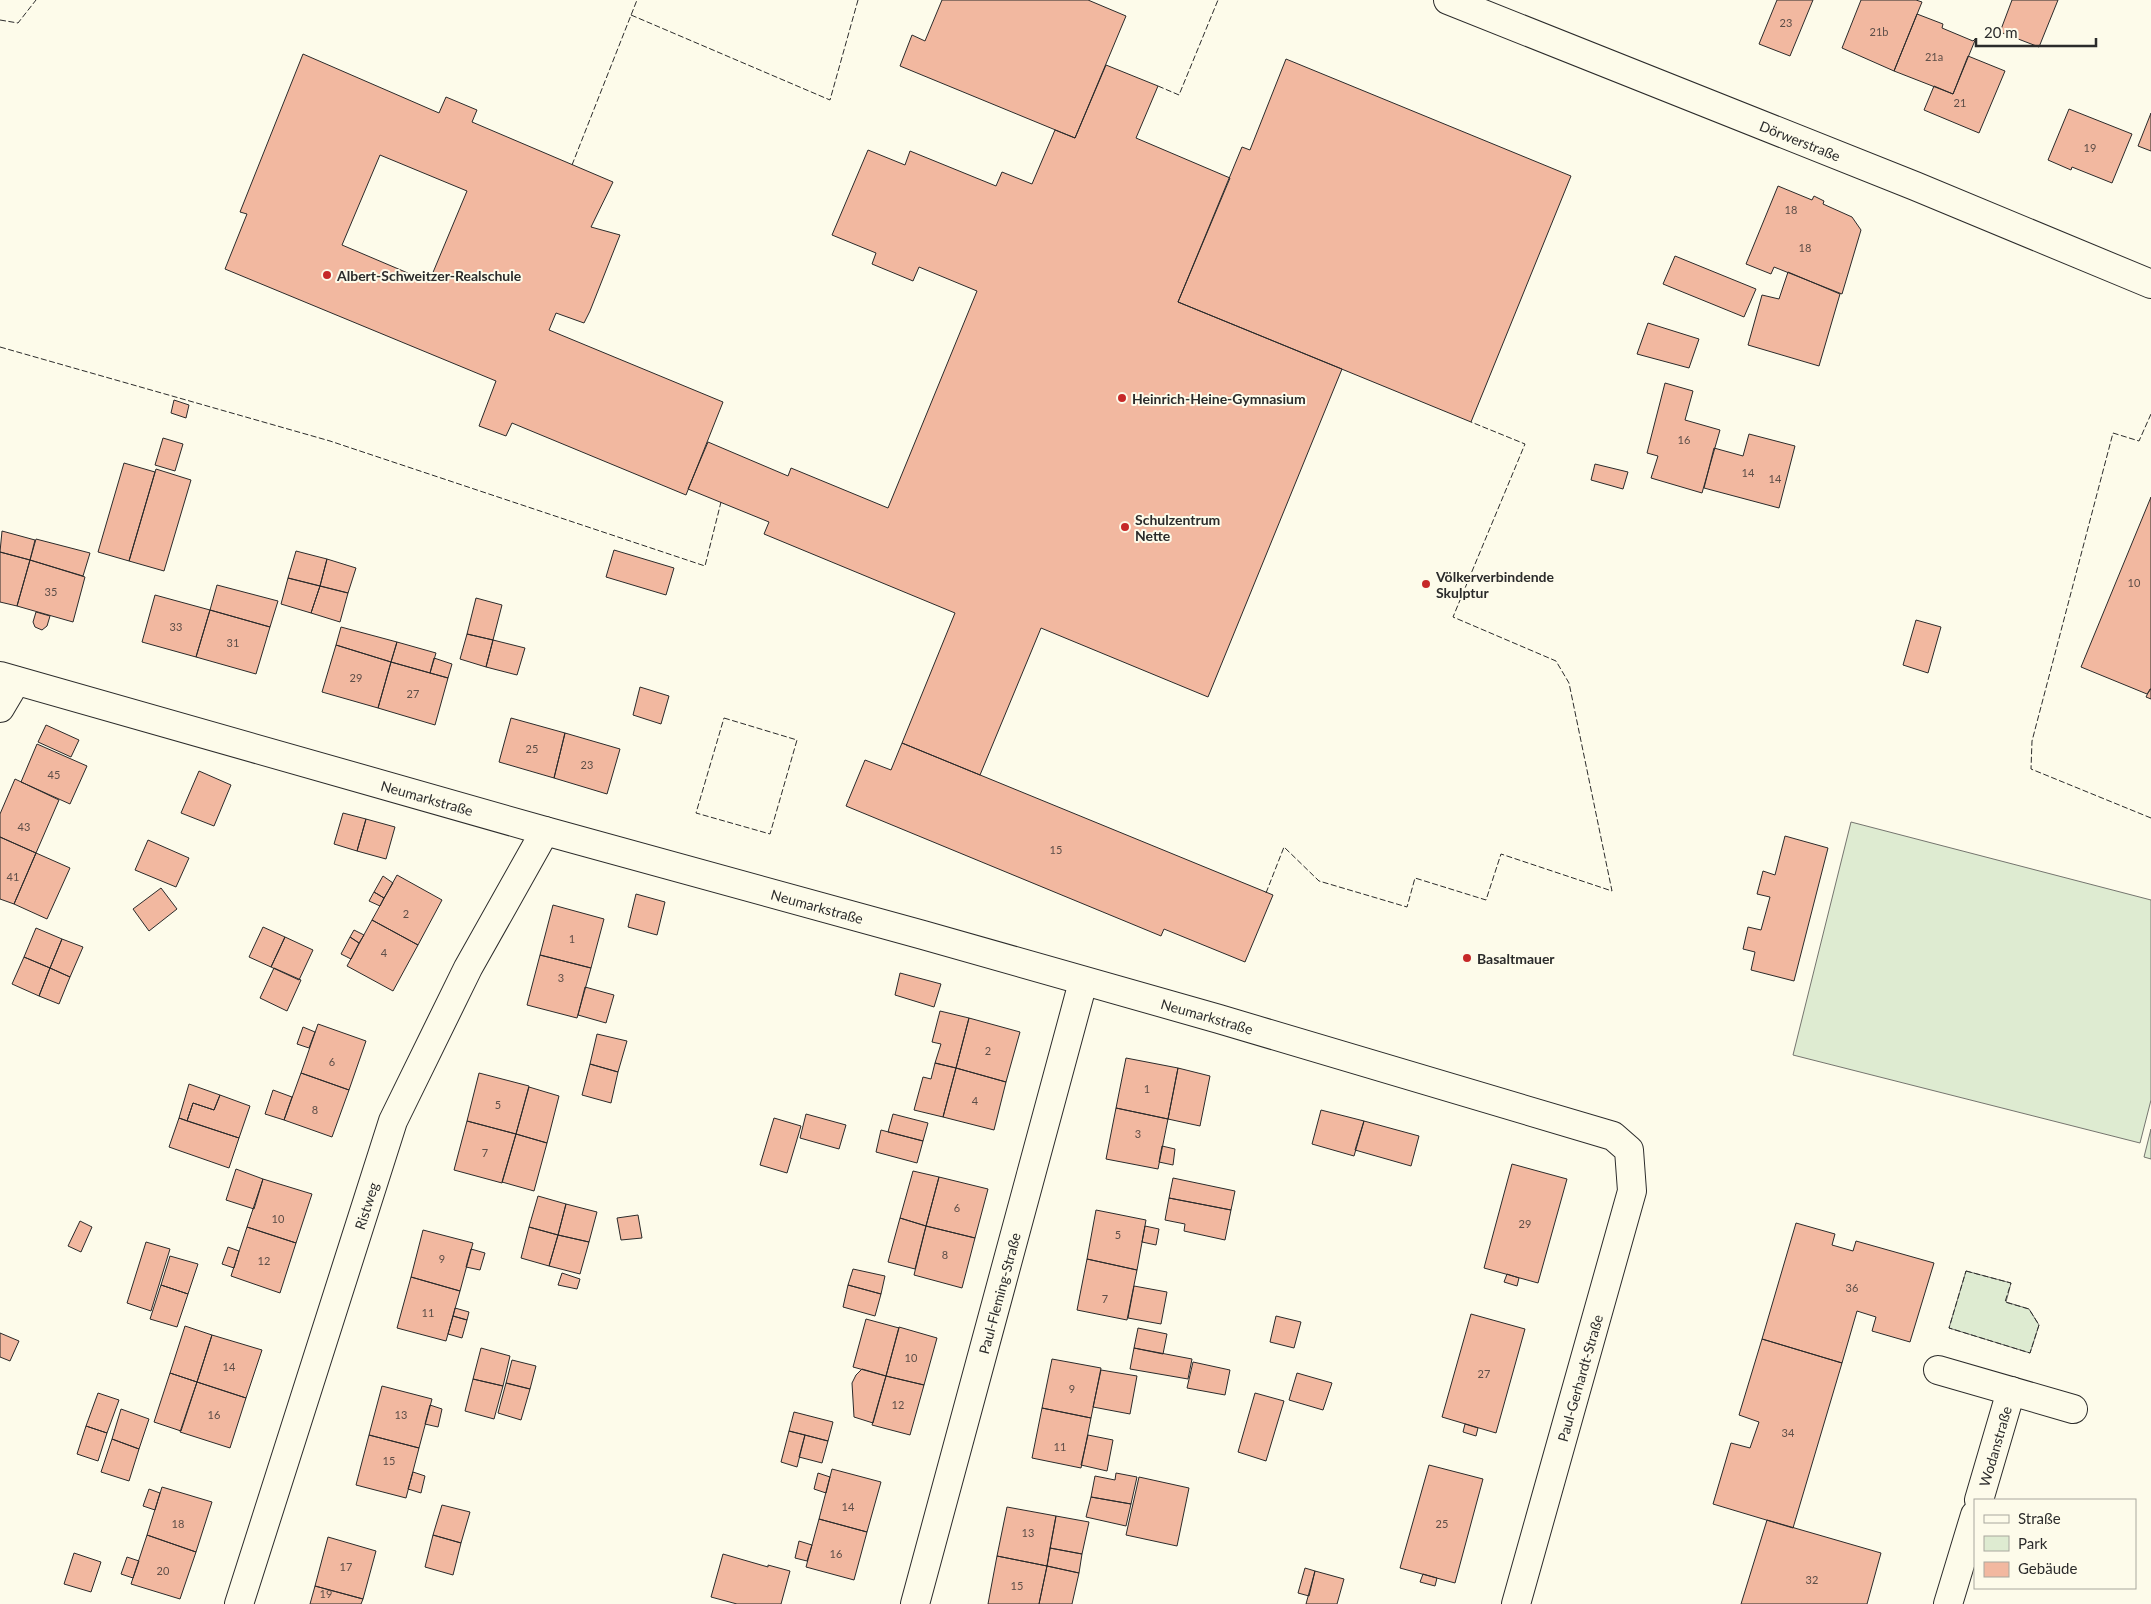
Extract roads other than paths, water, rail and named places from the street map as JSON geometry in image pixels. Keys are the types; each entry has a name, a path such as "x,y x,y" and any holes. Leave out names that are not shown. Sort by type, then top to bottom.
{"street":[{"name":"Dörwerstraße","path":"1448,0 1907,183 2151,284"},
{"path":"0,708 8,678"},
{"name":"Neumarkstraße","path":"8,678 545,831 924,935 1083,982 1219,1019 1613,1136 1629,1150"},
{"name":"Ristweg","path":"240,1604 393,1121 468,968 545,831"},
{"name":"Paul-Fleming-Straße","path":"915,1604 1083,982"},
{"name":"Paul-Gerhardt-Straße","path":"1516,1604 1632,1191 1629,1150"},
{"name":"Wodanstraße","path":"1938,1370 2073,1409"},
{"name":"Wodanstraße","path":"1979,1499 2011,1391"},
{"path":"1948,1604 1974,1518"}],"place":[{"name":"Albert-Schweitzer-Realschule","path":"327,275"},
{"name":"Heinrich-Heine-Gymnasium","path":"1122,398"},
{"name":"Schulzentrum Nette","path":"1125,527"},
{"name":"Völkerverbindende Skulptur","path":"1426,584"},
{"name":"Basaltmauer","path":"1467,958"}]}
